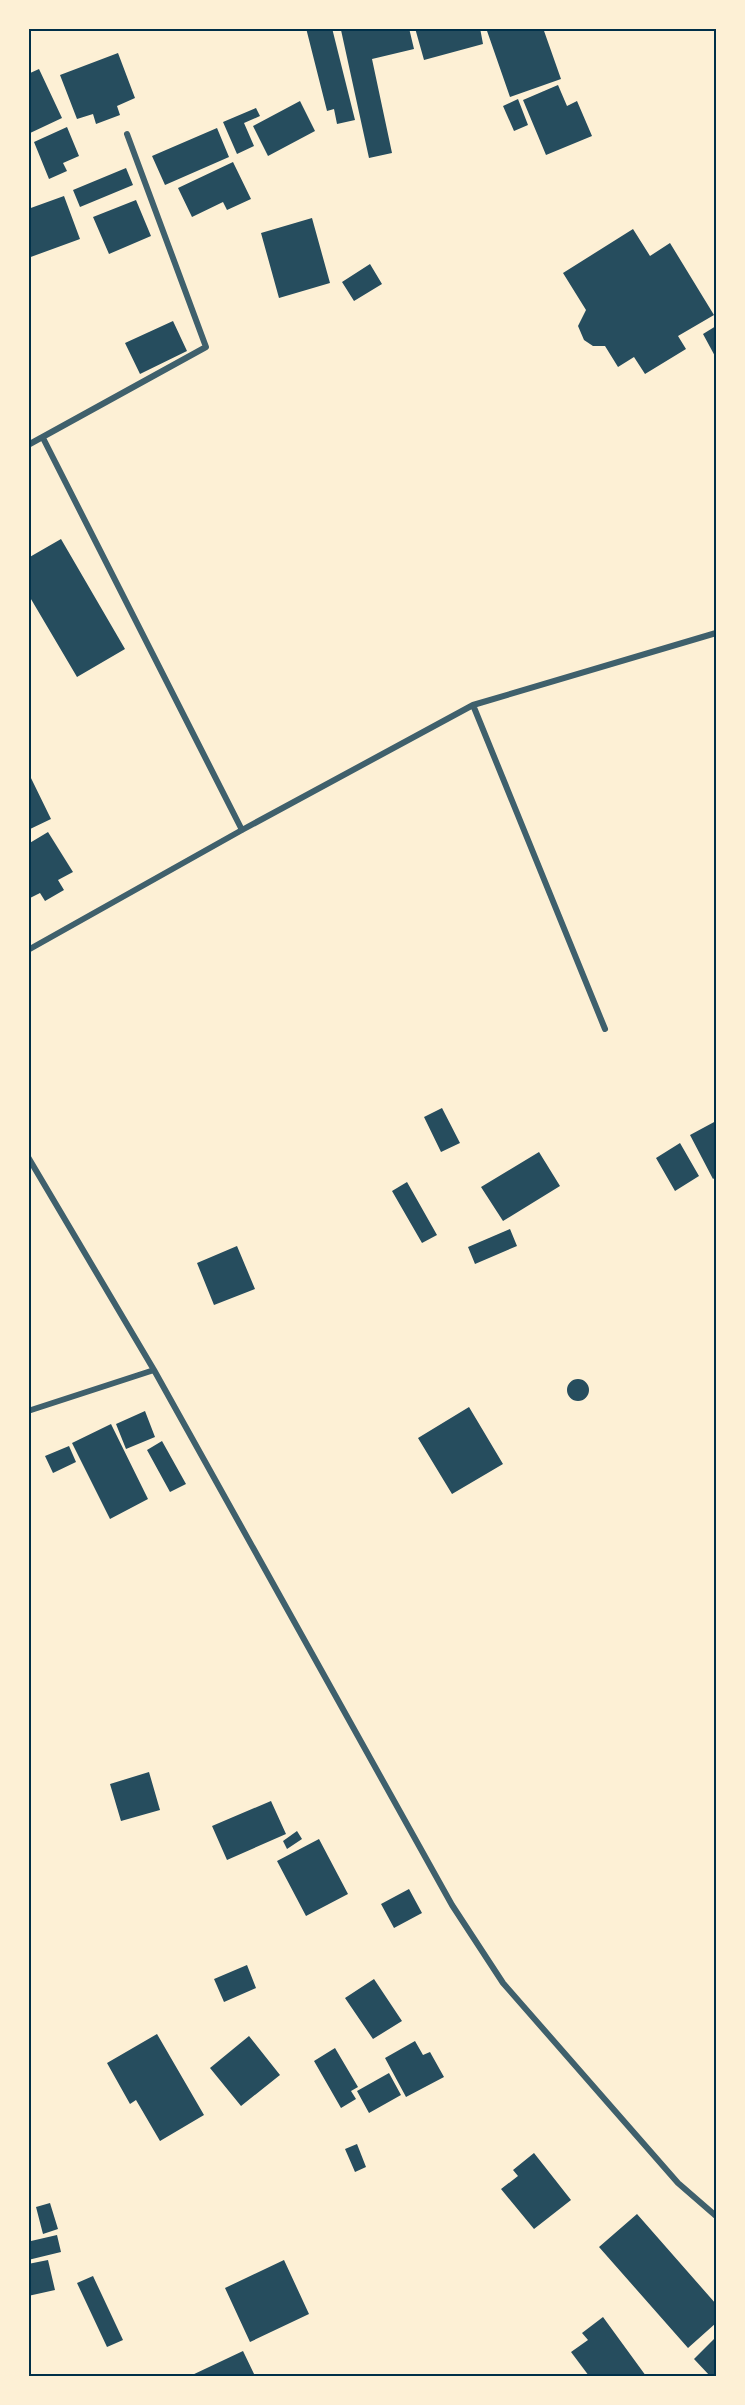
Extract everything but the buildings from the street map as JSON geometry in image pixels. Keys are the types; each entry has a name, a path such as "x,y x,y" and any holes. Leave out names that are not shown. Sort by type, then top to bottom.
{"street":[{"path":"28,446 206,347 127,134"},
{"path":"43,438 242,830"},
{"path":"28,950 242,830 473,705 717,633"},
{"path":"473,705 605,1029"},
{"path":"28,1157 154,1370 452,1905 503,1983 678,2183 717,2216"},
{"path":"28,1411 154,1370"}]}
